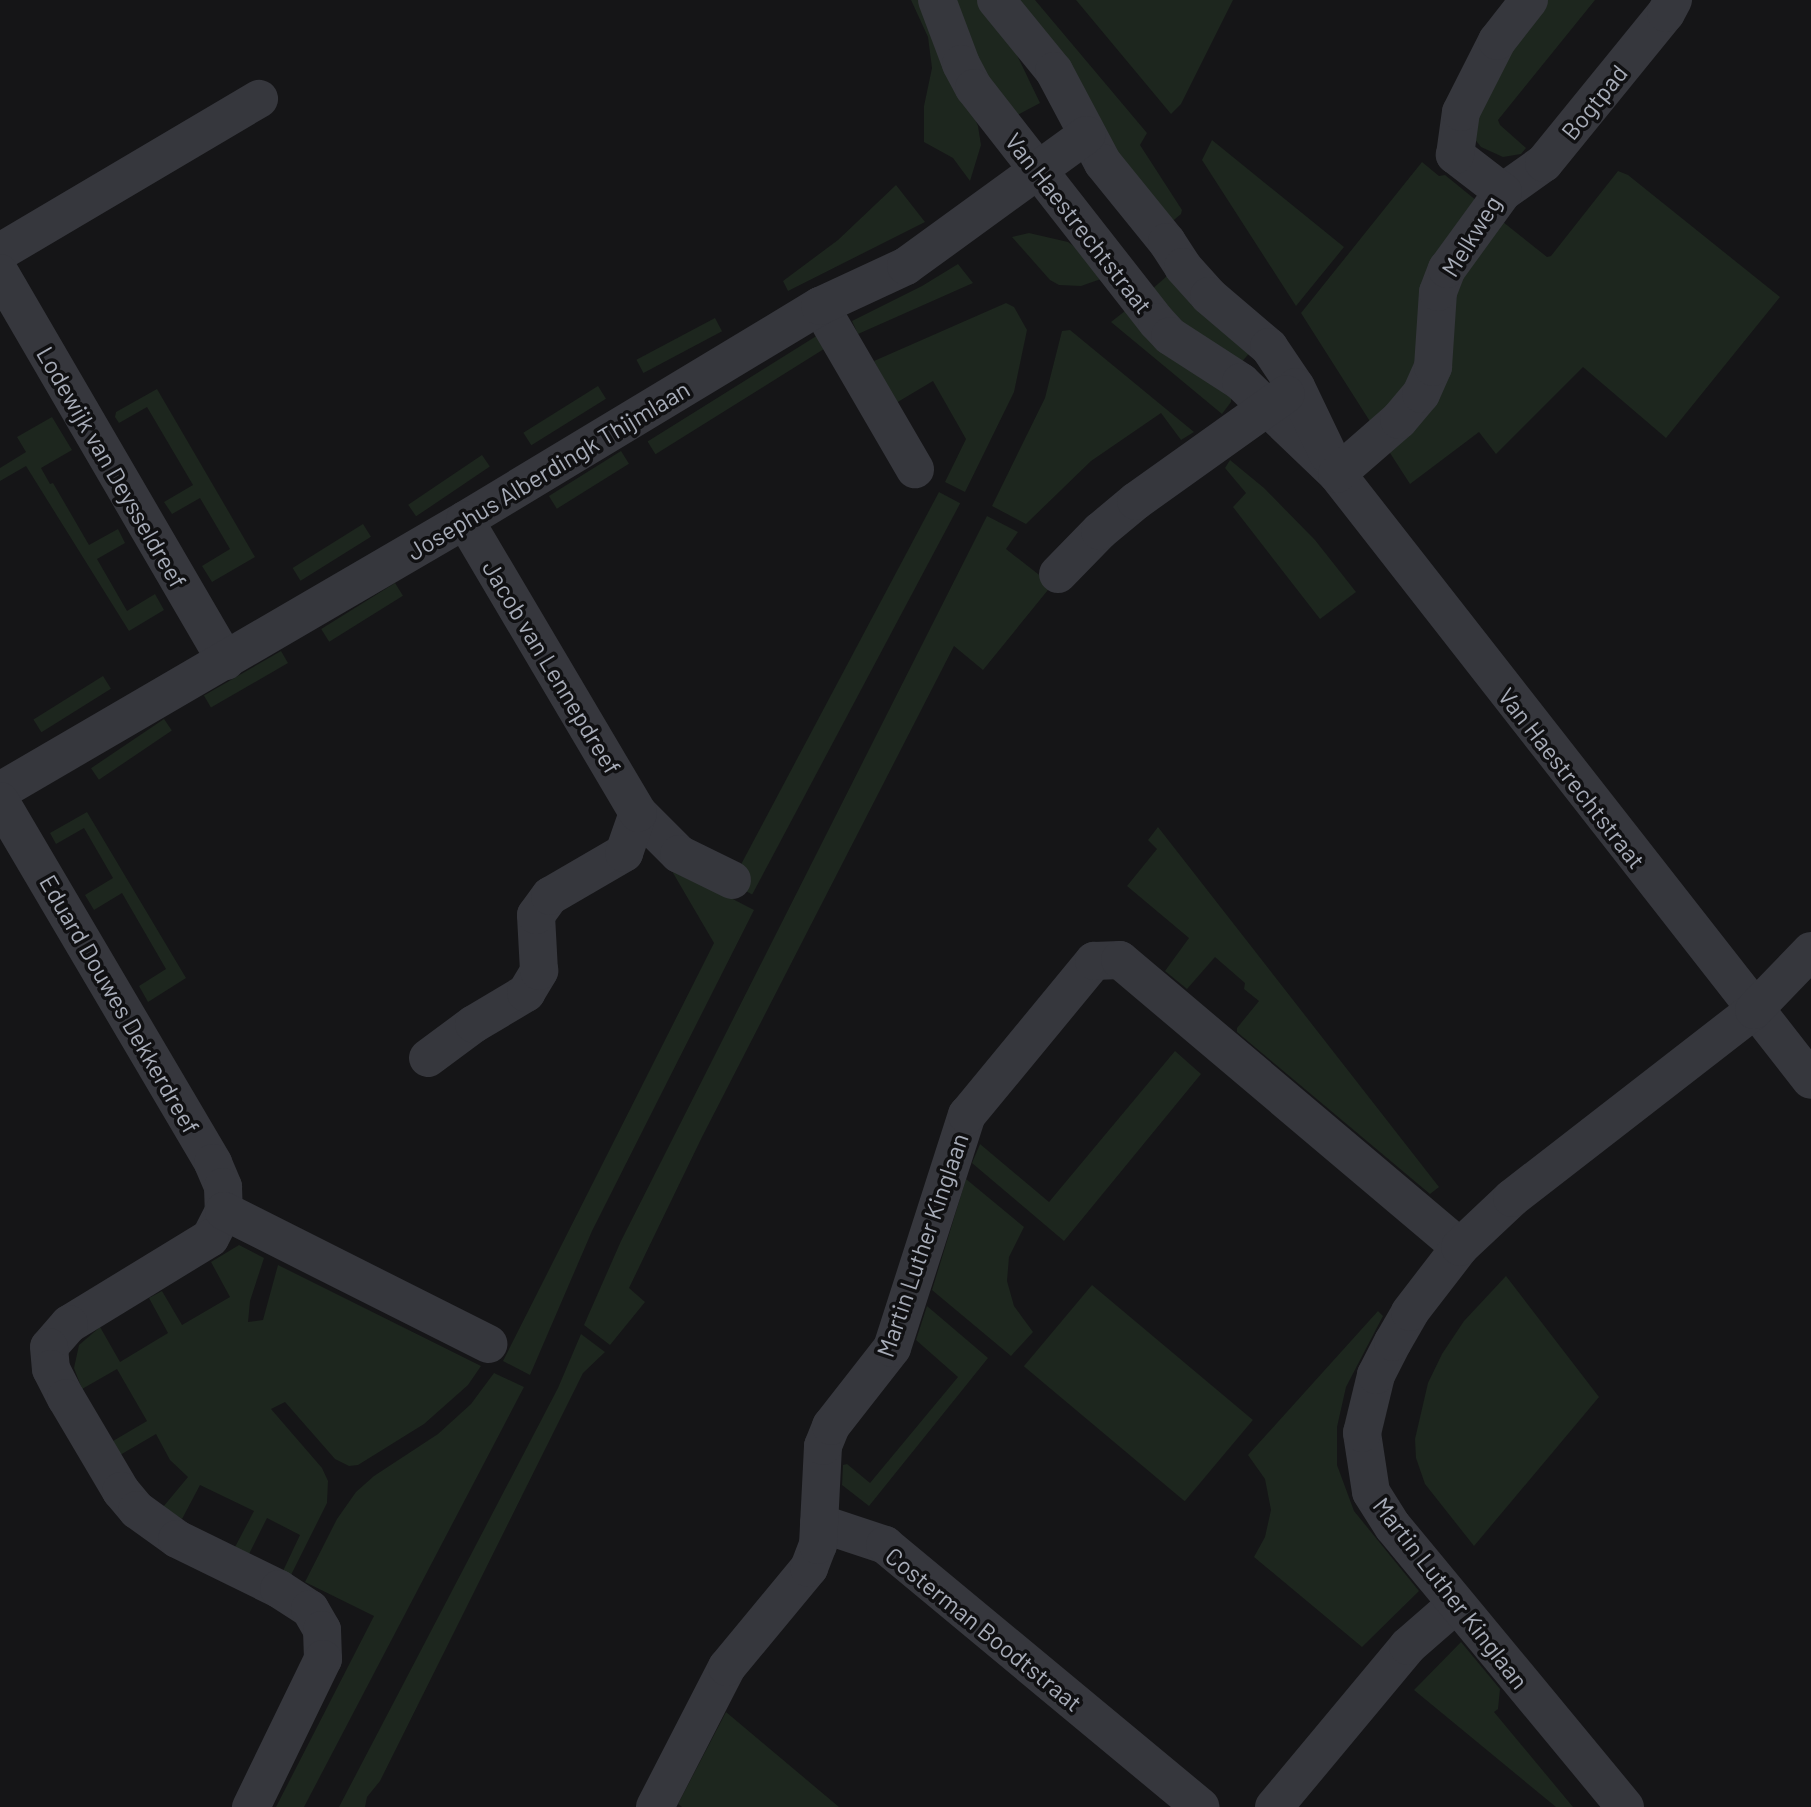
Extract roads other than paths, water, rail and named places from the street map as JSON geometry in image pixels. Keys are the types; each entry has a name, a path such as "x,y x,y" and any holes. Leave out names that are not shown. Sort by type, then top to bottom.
{"street":[{"name":"Van Haestrechtstraat","path":"937,0 961,64 974,88 1157,322 1170,335 1241,382 1265,409 1337,474 1811,1080"},
{"name":"Van Haestrechtstraat","path":"996,0 1054,71 1086,135 1183,267 1209,296 1269,346 1296,387 1337,474"},
{"name":"Melkweg","path":"1337,474 1380,439 1421,394 1433,366 1438,292 1447,269 1503,192 1455,155 1461,112 1497,41 1529,0"},
{"name":"Bogtpad","path":"1503,192 1544,163 1666,13 1673,0"},
{"path":"0,252 259,99"},
{"name":"Josephus Alberdingk Thijmlaan","path":"0,791 465,520 820,306 906,266 1086,135"},
{"name":"Lodewijk van Deysseldreef","path":"0,273 226,661"},
{"path":"820,306 915,470"},
{"path":"1058,574 1100,531 1136,501 1296,387"},
{"name":"Jacob van Lennepdreef","path":"465,520 638,813 678,854 732,880"},
{"name":"Eduard Douwes Dekkerdreef","path":"0,801 213,1163 223,1187 224,1211"},
{"path":"428,1058 474,1024 526,993 539,971 536,915 550,897 624,853 638,813"},
{"name":"Martin Luther Kinglaan","path":"1625,1807 1393,1527 1371,1492 1362,1433 1376,1375 1392,1342 1410,1312 1460,1247 1512,1198 1754,1010 1811,951"},
{"name":"Martin Luther Kinglaan","path":"819,1523 823,1446 831,1426 892,1348 967,1115 1094,961 1120,960 1460,1247"},
{"path":"251,1807 323,1659 322,1630 310,1609 279,1589 177,1539 137,1510 121,1491 66,1398 51,1369 49,1347 69,1325 210,1238 224,1211 488,1344"},
{"path":"654,1807 727,1667 810,1568 818,1545 819,1523"},
{"name":"Costerman Boodtstraat","path":"819,1523 884,1545 1200,1807"},
{"path":"1274,1807 1408,1646 1455,1605"}]}
